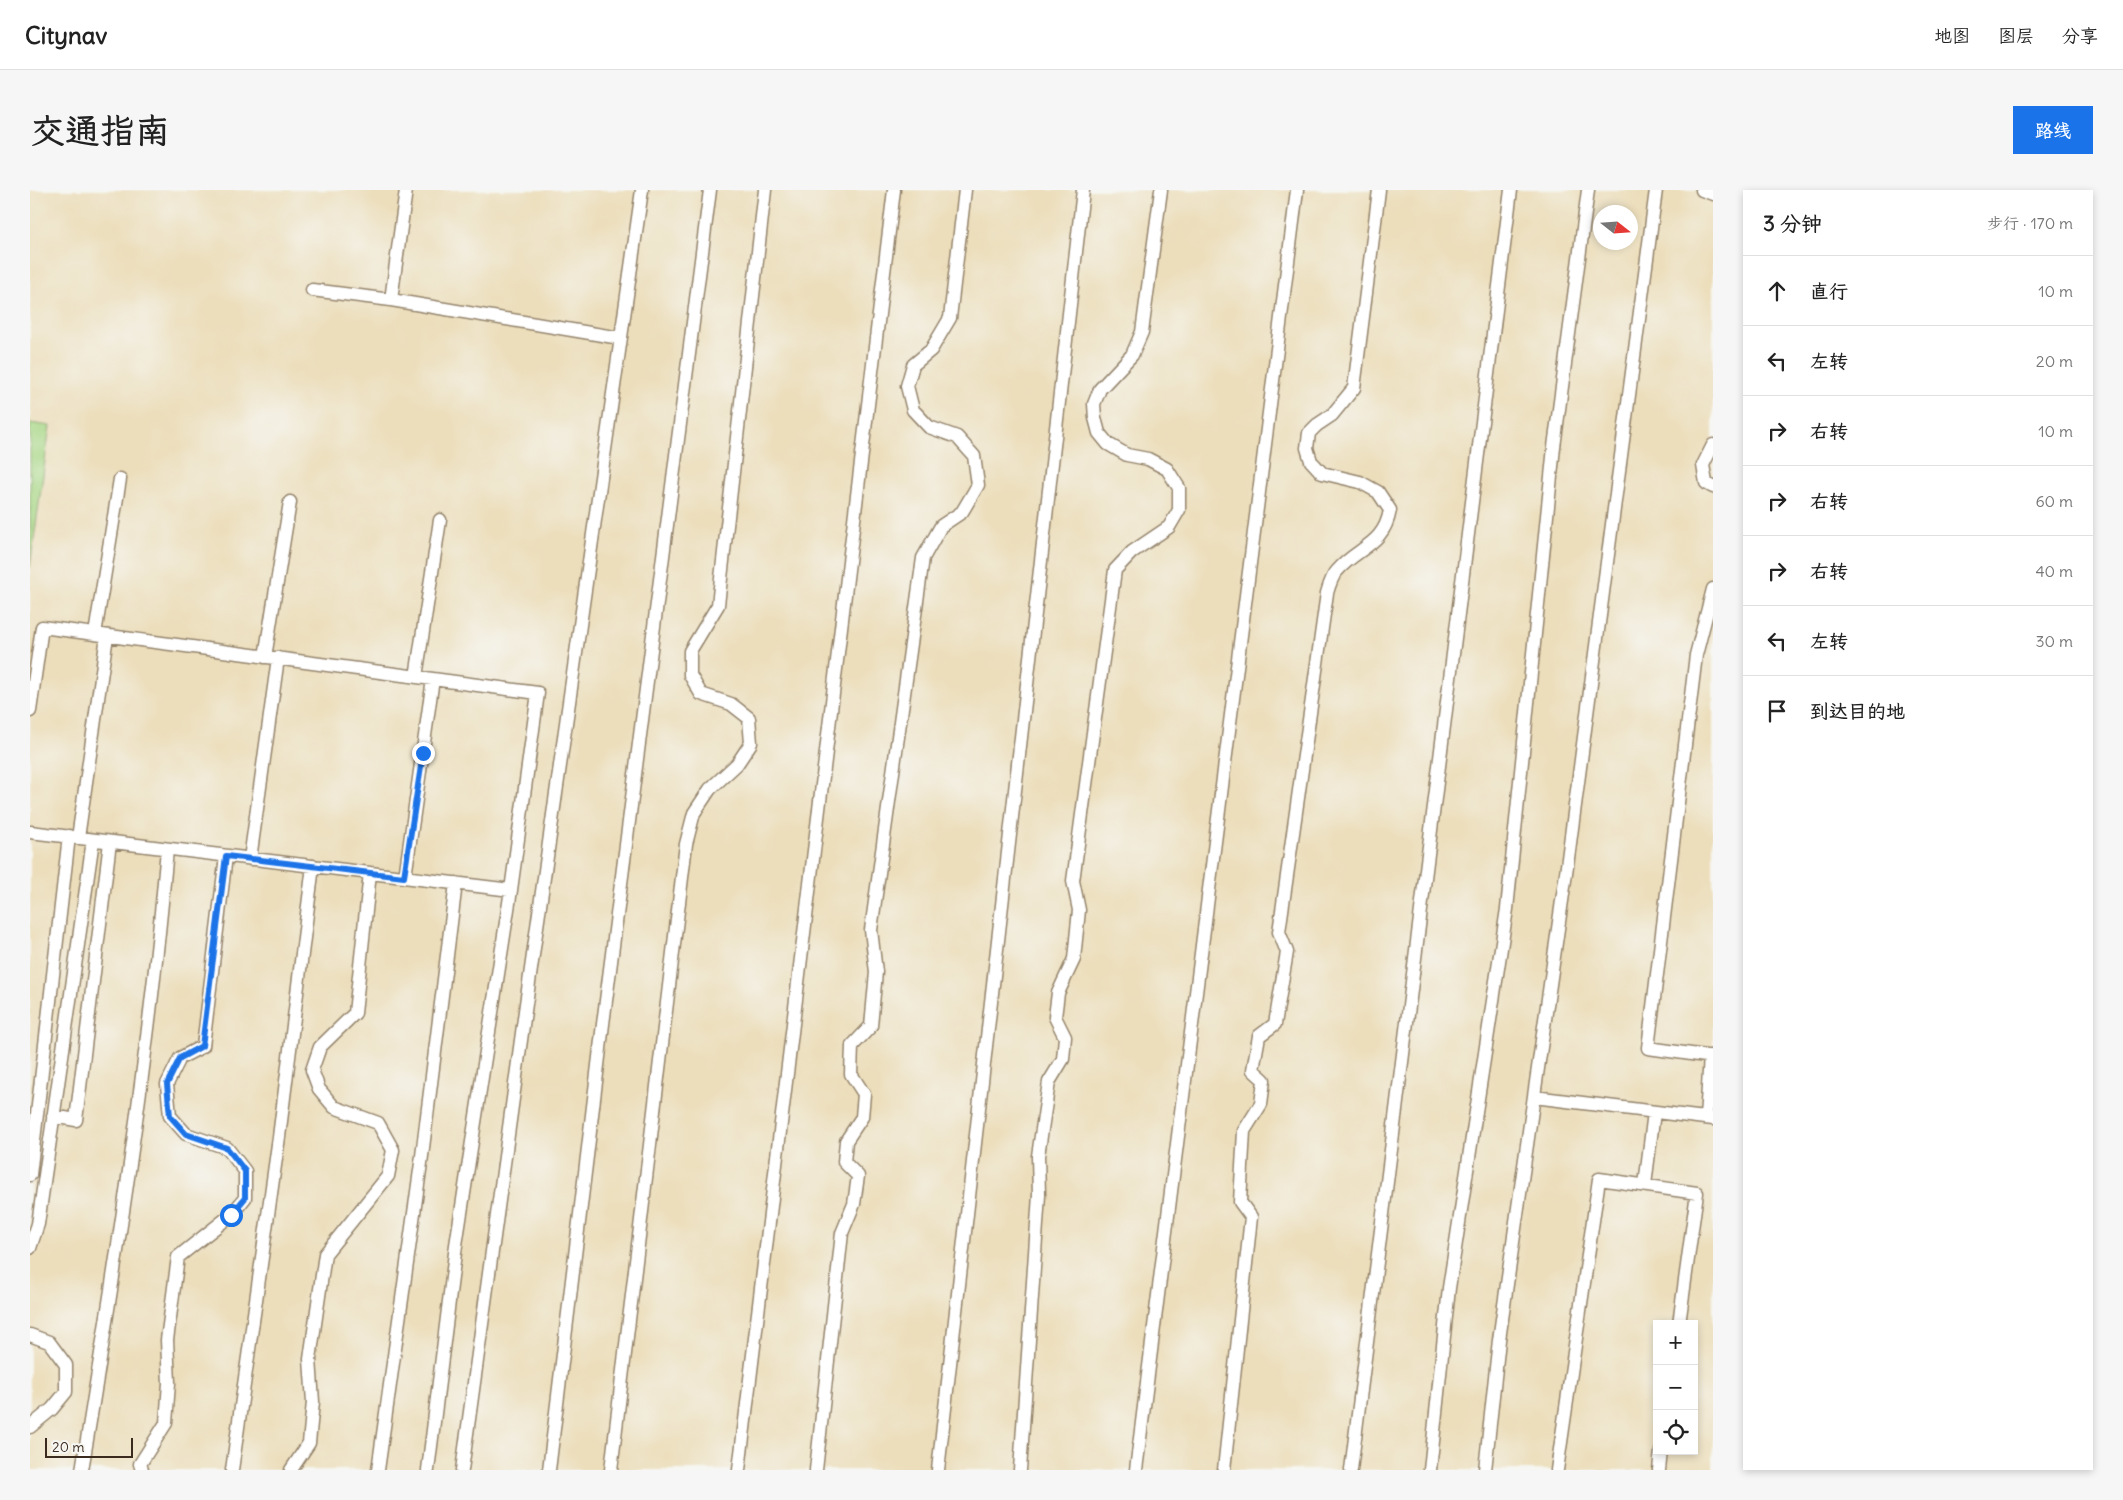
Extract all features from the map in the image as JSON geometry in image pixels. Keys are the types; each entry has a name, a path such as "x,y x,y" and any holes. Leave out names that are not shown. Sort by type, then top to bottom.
{"lane":[{"path":"391,300 406,190"},
{"path":"462,1470 642,190"},
{"path":"549,1470 603,1024 710,190"},
{"path":"611,1470 686,844 694,813 710,789 737,764 751,743 749,718 731,704 701,694 690,675 690,651 718,605 765,190"},
{"path":"739,1470 894,190"},
{"path":"816,1470 842,1233 854,1204 858,1176 844,1162 846,1141 862,1117 864,1094 851,1074 852,1046 871,1026 876,972 870,930 923,558 941,526 962,512 978,485 974,456 957,438 929,427 912,410 907,386 913,365 931,350 950,318 965,190"},
{"path":"938,1470 1083,190"},
{"path":"1020,1470 1039,1195 1038,1156 1049,1082 1063,1059 1066,1037 1055,1017 1058,993 1074,959 1079,910 1073,881 1115,570 1132,552 1169,527 1179,510 1179,488 1166,469 1148,459 1127,455 1108,444 1099,432 1094,418 1094,404 1100,390 1132,355 1142,332 1161,190"},
{"path":"1136,1470 1297,190"},
{"path":"1224,1470 1251,1217 1240,1202 1244,1131 1261,1104 1264,1080 1253,1070 1259,1036 1275,1024 1287,952 1279,932 1327,592 1336,572 1374,542 1388,525 1390,510 1378,492 1360,482 1322,473 1311,461 1307,448 1309,433 1317,424 1332,415 1354,388 1379,190"},
{"path":"1351,1470 1511,190"},
{"path":"1430,1470 1449,1288 1506,909 1554,447 1588,190"},
{"path":"1485,1470 1499,1340 1567,866 1656,190"},
{"path":"1702,190 1713,194"},
{"path":"312,290 391,300 620,338"},
{"path":"1713,445 1703,465 1706,483 1713,487"},
{"path":"30,1175 120,479"},
{"path":"265,657 290,502"},
{"path":"416,676 440,520"},
{"path":"1534,1097 1710,1118 1711,1056 1648,1048 1696,655 1713,589"},
{"path":"30,711 42,627 538,693 511,890 456,1245 428,1470"},
{"path":"250,858 278,658"},
{"path":"404,877 433,679"},
{"path":"30,832 511,890"},
{"path":"30,1248 38,1224 93,840"},
{"path":"53,1116 76,1120 110,842"},
{"path":"82,1470 118,1246 158,962 168,848"},
{"path":"142,1470 140,1464 166,1423 169,1383 167,1340 178,1257 231,1215 245,1198 245,1171 227,1148 186,1134 170,1116 167,1084 180,1058 202,1046 226,856"},
{"path":"232,1470 277,1146 313,866"},
{"path":"291,1470 309,1442 312,1402 310,1359 325,1254 388,1176 393,1150 378,1122 334,1107 319,1089 312,1070 320,1047 355,1013 370,873"},
{"path":"378,1470 422,1156 456,884"},
{"path":"1645,1185 1654,1112"},
{"path":"1557,1470 1599,1179 1697,1193 1680,1320"},
{"path":"30,1335 49,1342 66,1365 66,1392 52,1409 30,1427"},
{"path":"1659,1470 1661,1455"}],"green space":[{"path":"30,423 50,426 30,567"}],"route":[{"path":"231,1215 245,1198 245,1171 227,1148 186,1134 170,1116 167,1084 180,1058 202,1046 226,856 404,877 423,753"}]}
